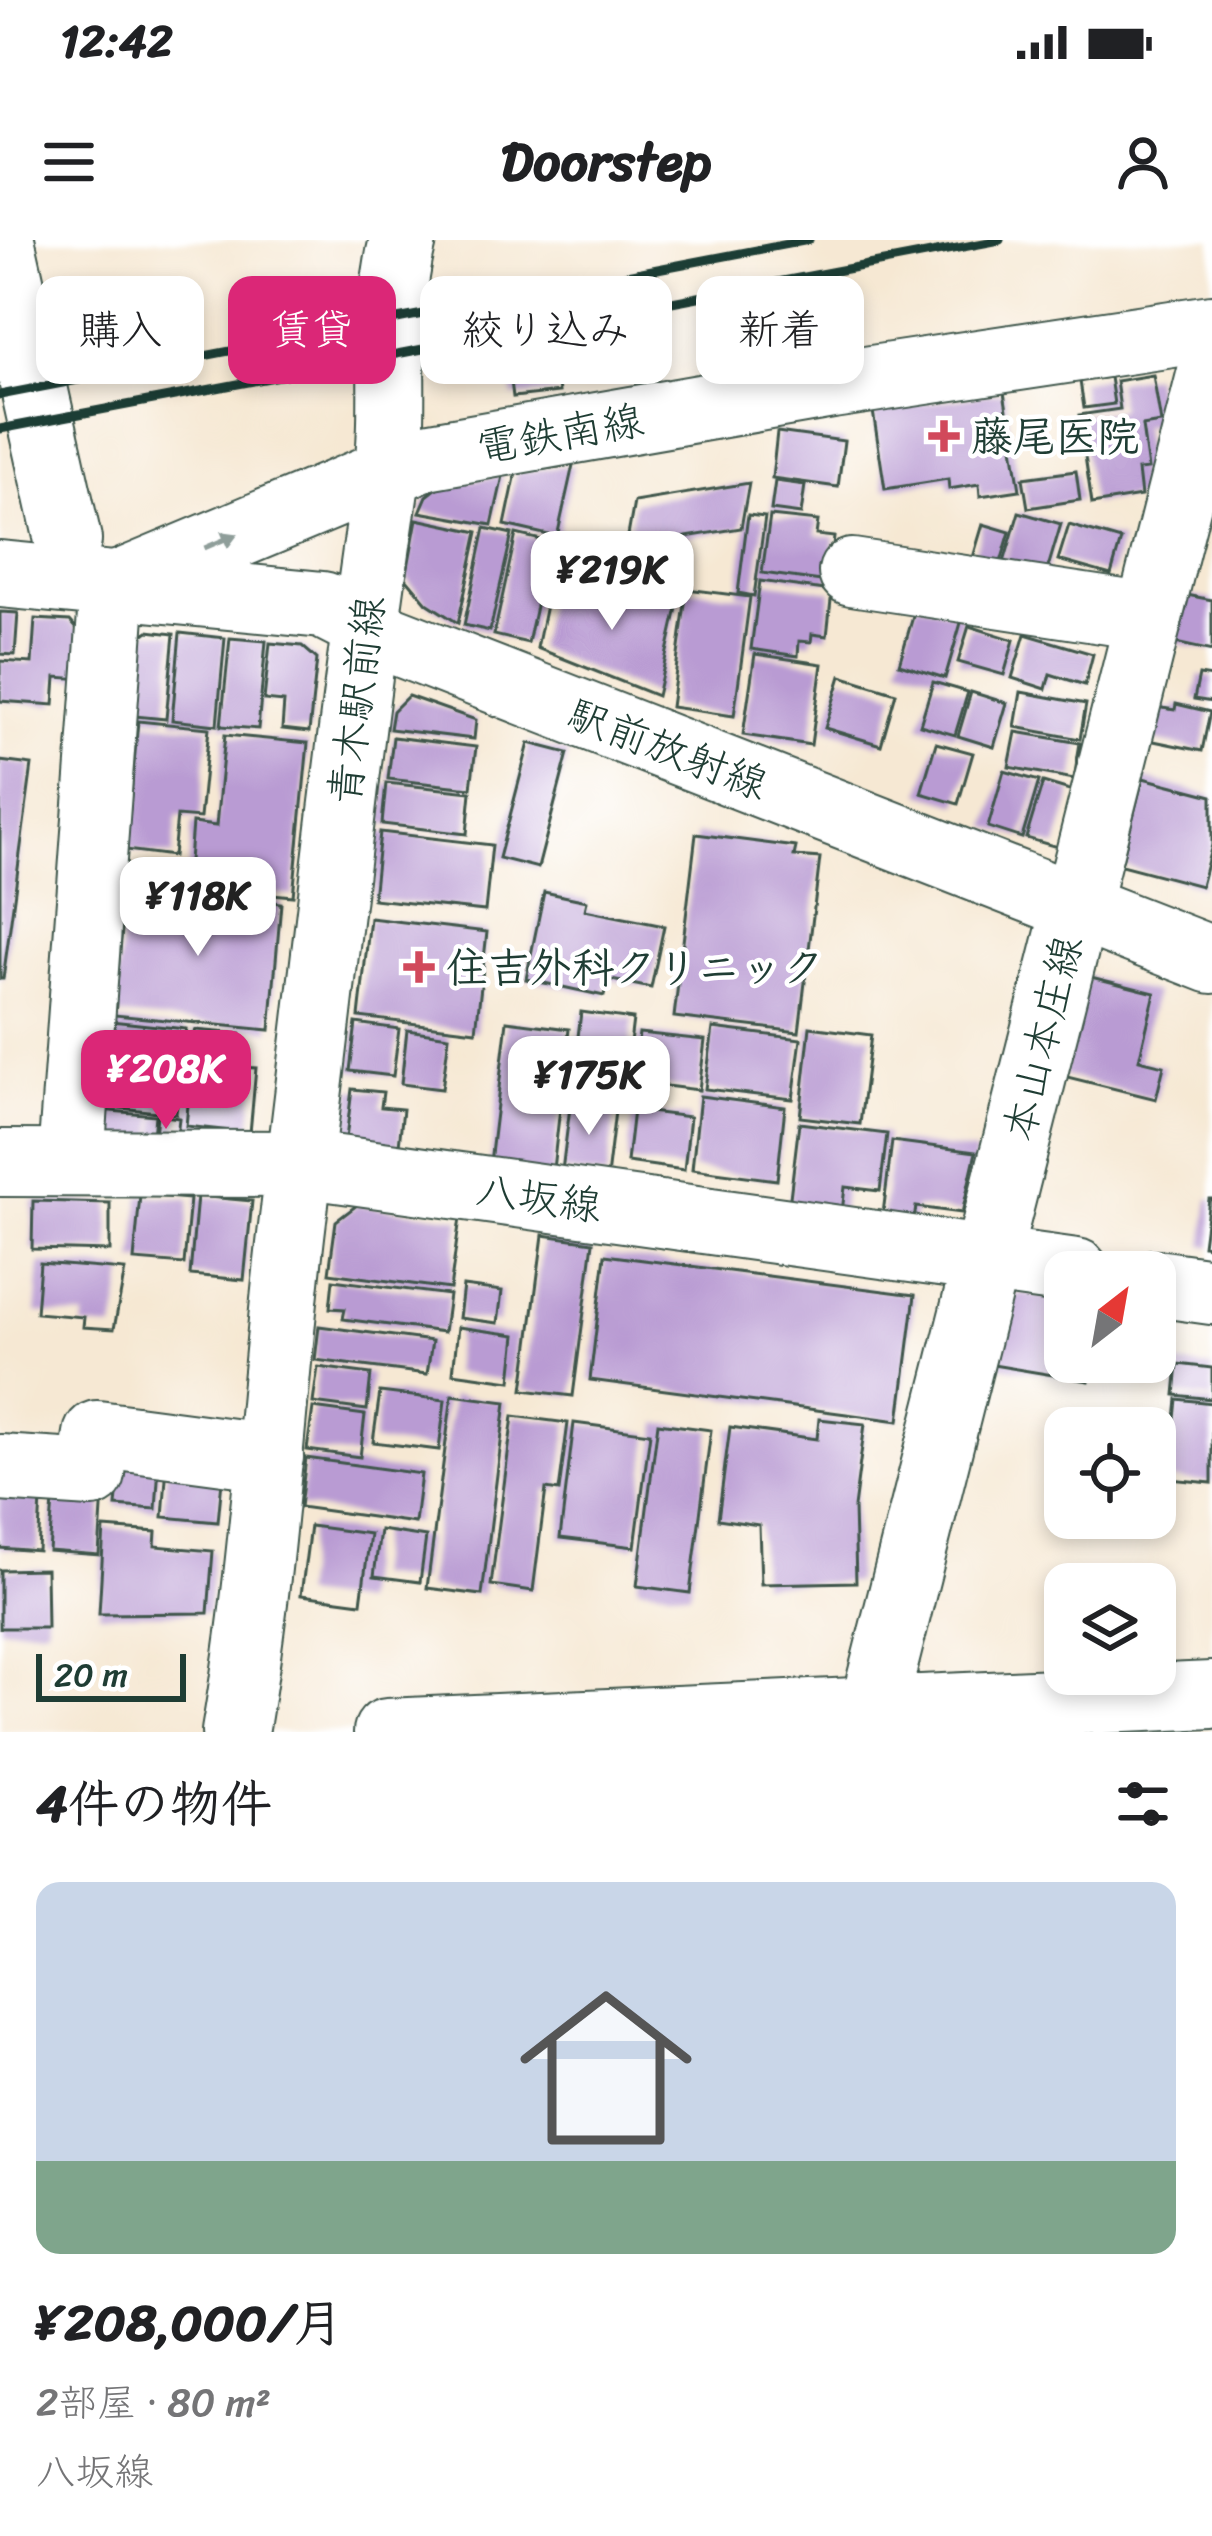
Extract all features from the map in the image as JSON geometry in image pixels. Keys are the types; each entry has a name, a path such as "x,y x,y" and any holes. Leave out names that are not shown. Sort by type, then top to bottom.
{"main road":[{"path":"1,240 68,539"},
{"name":"青木駅前線","path":"236,1732 363,622 388,471 396,267"},
{"name":"電鉄南線","path":"0,574 113,586 426,457 787,392 1212,328"},
{"name":"本山本庄線","path":"873,1709 1212,368"},
{"path":"852,572 1149,616"},
{"path":"71,1159 113,586"},
{"name":"駅前放射線","path":"113,586 323,605 389,639 1212,960"},
{"name":"八坂線","path":"0,1163 71,1159 302,1164 1044,1267"},
{"path":"1176,1286 1212,1291"},
{"path":"0,1468 92,1474 97,1434 270,1457"},
{"path":"387,1732 1212,1695"}],"building":[{"path":"1153,375 1161,423 1142,426 1148,469 1138,470 1141,496 1092,504 1079,415 1120,409 1116,381"},
{"path":"1110,377 1114,404 1084,408 1080,381"},
{"path":"511,384 558,384 559,392 513,397"},
{"path":"1004,392 1020,490 980,496 979,484 949,489 948,479 885,489 873,411"},
{"path":"777,432 844,441 838,487 772,478"},
{"path":"573,465 557,537 505,525 516,473"},
{"path":"1076,471 1080,500 1028,508 1023,478"},
{"path":"503,476 492,525 420,512 427,496 441,485"},
{"path":"775,481 805,485 801,514 771,510"},
{"path":"749,483 741,528 626,547 634,502"},
{"path":"1019,512 1061,524 1041,591 999,579"},
{"path":"748,515 765,517 754,596 738,593"},
{"path":"770,516 818,521 816,535 834,537 829,582 762,573"},
{"path":"417,519 478,532 458,623 427,603 406,578"},
{"path":"983,524 1010,532 996,579 969,571"},
{"path":"1069,525 1121,540 1111,575 1058,560"},
{"path":"485,528 512,534 490,631 464,625"},
{"path":"516,534 550,542 528,643 494,635"},
{"path":"760,581 832,591 827,636 812,634 811,642 799,641 798,656 751,649"},
{"path":"613,582 679,599 657,696 537,648 550,586 608,601"},
{"path":"687,589 750,597 734,716 671,707"},
{"path":"1182,594 1212,600 1212,651 1171,642"},
{"path":"917,603 963,616 945,678 899,664"},
{"path":"0,612 18,613 15,655 0,654"},
{"path":"35,619 70,621 87,640 84,679 56,677 54,705 0,701 0,661 32,663"},
{"path":"969,626 1014,640 1004,675 958,662"},
{"path":"148,631 174,634 166,719 124,715 131,644"},
{"path":"180,633 225,638 217,725 172,720"},
{"path":"1025,634 1093,654 1085,685 1050,674 1046,689 1012,678"},
{"path":"230,638 266,641 258,729 221,726"},
{"path":"270,643 302,646 317,659 309,732 282,729 284,702 264,700"},
{"path":"755,654 822,664 811,745 743,735"},
{"path":"1199,675 1212,677 1212,702 1194,699"},
{"path":"841,676 896,693 881,745 825,728"},
{"path":"933,682 968,692 955,735 920,725"},
{"path":"971,692 1007,703 994,747 958,736"},
{"path":"1021,692 1086,704 1080,739 1015,727"},
{"path":"408,696 476,720 474,739 390,729 393,711"},
{"path":"1176,704 1210,712 1202,751 1149,740 1156,707 1175,710"},
{"path":"138,721 209,728 200,818 177,816 173,856 126,850"},
{"path":"1016,732 1080,743 1074,779 1009,767"},
{"path":"225,735 308,743 293,896 187,886 192,823 216,826"},
{"path":"393,737 476,747 471,788 388,779"},
{"path":"529,743 568,753 538,868 499,858"},
{"path":"936,743 973,753 958,804 921,793"},
{"path":"0,761 32,765 3,979 0,979"},
{"path":"1004,771 1039,781 1022,838 988,827"},
{"path":"1143,778 1212,796 1212,845 1201,886 1121,865"},
{"path":"1043,782 1073,791 1057,847 1026,838"},
{"path":"386,783 471,792 467,834 382,824"},
{"path":"380,832 492,845 485,911 373,899"},
{"path":"696,834 796,847 794,856 820,858 799,1032 674,1017"},
{"path":"126,887 281,903 270,1030 114,1015"},
{"path":"544,892 587,901 585,910 664,926 651,988 607,979 604,996 526,979"},
{"path":"370,918 487,932 476,1031 359,1017"},
{"path":"1087,976 1155,993 1139,1060 1164,1066 1156,1099 1063,1076"},
{"path":"581,1012 633,1019 626,1076 574,1070"},
{"path":"111,1021 186,1029 182,1071 106,1063"},
{"path":"507,1021 569,1029 552,1178 489,1171"},
{"path":"356,1023 399,1029 393,1076 350,1071"},
{"path":"810,1027 871,1035 860,1124 800,1117"},
{"path":"713,1028 801,1039 793,1099 705,1089"},
{"path":"195,1030 241,1034 238,1067 256,1068 250,1133 186,1126"},
{"path":"407,1030 449,1036 442,1089 401,1084"},
{"path":"639,1033 705,1040 699,1090 633,1082"},
{"path":"105,1066 180,1073 176,1114 102,1106"},
{"path":"352,1089 383,1092 381,1107 403,1109 399,1145 346,1139"},
{"path":"700,1096 785,1107 777,1180 692,1169"},
{"path":"571,1099 616,1103 607,1177 562,1171"},
{"path":"100,1110 155,1115 152,1148 97,1134"},
{"path":"633,1110 690,1117 684,1170 627,1162"},
{"path":"157,1115 179,1118 176,1147 154,1147"},
{"path":"799,1123 887,1134 880,1191 845,1187 842,1212 789,1206"},
{"path":"892,1141 976,1152 962,1213 916,1207 913,1226 882,1222"},
{"path":"140,1195 190,1199 184,1264 134,1260"},
{"path":"197,1196 252,1201 244,1280 190,1275"},
{"path":"1212,1199 1212,1247 1203,1245"},
{"path":"33,1201 110,1203 110,1251 32,1249"},
{"path":"357,1205 460,1218 450,1289 329,1273 336,1221"},
{"path":"543,1235 593,1242 573,1396 523,1390"},
{"path":"605,1255 915,1295 899,1421 590,1380"},
{"path":"40,1263 125,1270 114,1329 83,1327 84,1317 36,1313"},
{"path":"333,1280 449,1295 444,1332 343,1319 345,1309 330,1308"},
{"path":"463,1286 502,1291 498,1323 459,1318"},
{"path":"1022,1293 1044,1297 1044,1374 987,1364 1005,1300"},
{"path":"319,1326 432,1341 427,1374 315,1360"},
{"path":"458,1327 516,1335 511,1381 453,1373"},
{"path":"1178,1364 1212,1368 1212,1399 1175,1395"},
{"path":"318,1367 371,1374 367,1410 313,1403"},
{"path":"380,1392 445,1400 439,1450 373,1442"},
{"path":"452,1395 506,1402 482,1595 427,1588"},
{"path":"1177,1399 1212,1403 1212,1483 1176,1480"},
{"path":"313,1408 365,1415 360,1457 307,1450"},
{"path":"513,1416 568,1423 559,1491 546,1489 533,1591 491,1585"},
{"path":"819,1419 865,1424 854,1507 856,1582 761,1584 759,1525 718,1519 730,1427 817,1439"},
{"path":"574,1423 650,1433 635,1547 560,1538"},
{"path":"658,1423 711,1430 690,1593 637,1586"},
{"path":"306,1458 421,1474 415,1523 300,1507"},
{"path":"120,1463 159,1465 156,1509 116,1506"},
{"path":"167,1465 223,1470 218,1522 163,1517"},
{"path":"54,1489 103,1493 99,1555 49,1551"},
{"path":"0,1496 41,1499 38,1551 0,1548"},
{"path":"310,1526 370,1534 361,1603 301,1595"},
{"path":"104,1528 156,1532 155,1546 213,1551 208,1613 99,1614"},
{"path":"380,1530 426,1537 420,1582 374,1576"},
{"path":"46,1569 47,1628 0,1628 0,1570"}],"railway":[{"path":"0,395 809,240"},
{"path":"0,429 1000,240"}],"place":[{"name":"藤尾医院","path":"944,436"},
{"name":"住吉外科クリニック","path":"419,967"}]}
